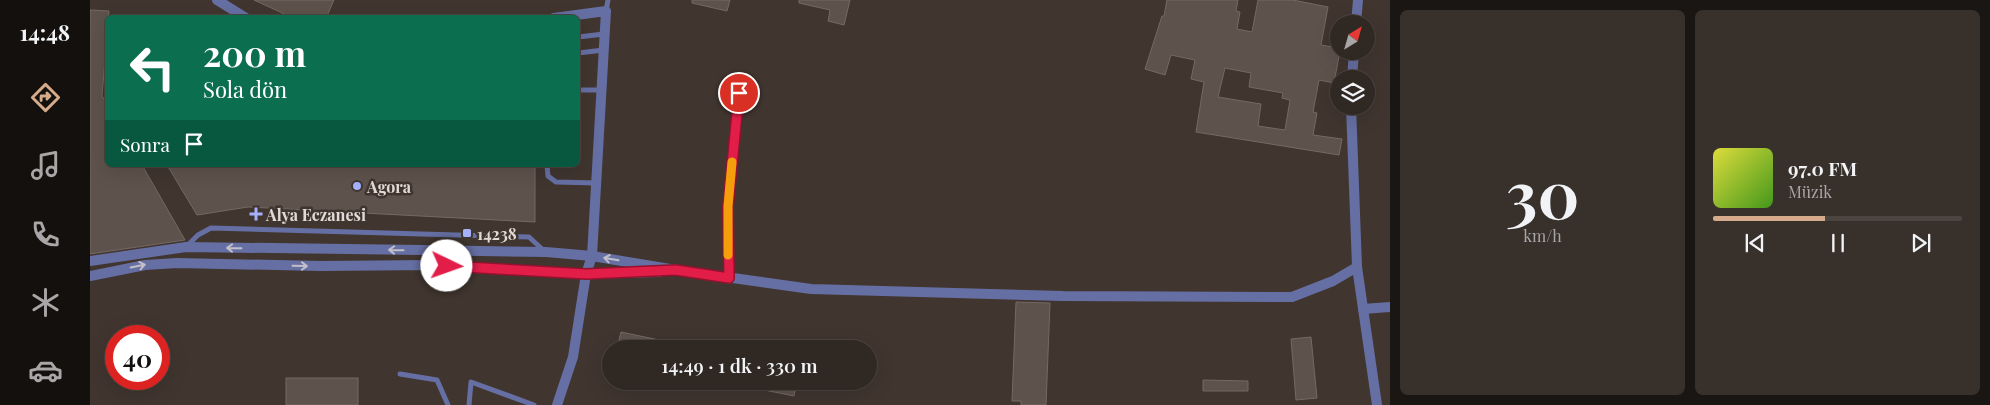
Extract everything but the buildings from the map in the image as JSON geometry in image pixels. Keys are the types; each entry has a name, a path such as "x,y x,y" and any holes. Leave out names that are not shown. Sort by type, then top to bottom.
{"street":[{"path":"217,0 241,15"},
{"path":"1357,15 1358,0"},
{"path":"558,405 573,357 586,274 592,256 606,11 576,15"},
{"path":"729,278 728,206 739,93"},
{"path":"1351,115 1357,267 1377,405"},
{"path":"90,261 186,247 546,252 592,256 811,289 1063,296 1292,297 1333,281 1357,267"},
{"path":"90,276 145,265 177,262 321,266 430,265 586,274 676,270"},
{"path":"1363,309 1390,307"}],"lane":[{"path":"606,11 608,0"},
{"path":"580,37 605,34"},
{"path":"580,53 604,50"},
{"path":"580,90 602,90"},
{"path":"547,167 548,176 556,182 596,183"},
{"path":"186,247 198,235 211,228 529,238 546,252"},
{"path":"400,374 437,380 448,405"},
{"path":"469,405 471,382 534,405"}],"slow traffic":[{"path":"728,255 728,206 732,162"}],"place":[{"name":"Agora","path":"357,186"},
{"name":"Alya Eczanesi","path":"256,214"},
{"name":"14238","path":"467,233"}],"route":[{"path":"447,266 586,274 621,274 676,270 729,278 728,206 739,93"}]}
